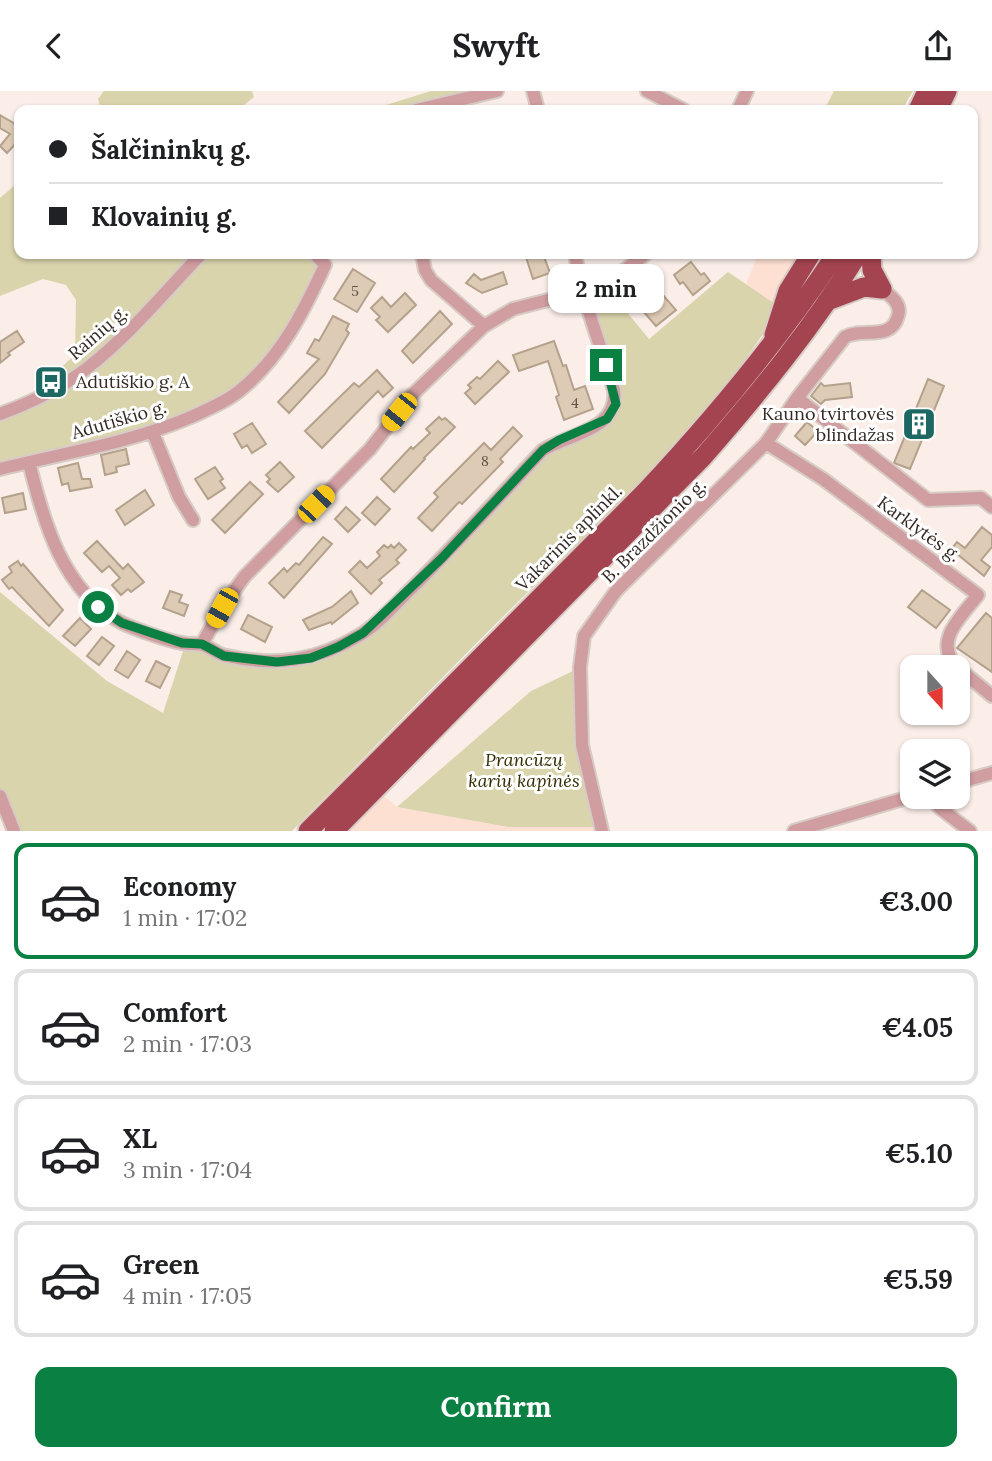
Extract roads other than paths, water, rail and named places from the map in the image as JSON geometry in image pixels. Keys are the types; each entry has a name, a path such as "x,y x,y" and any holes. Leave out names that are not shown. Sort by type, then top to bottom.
{"highway":[{"path":"770,348 788,291 808,259"},
{"name":"Vakarinis aplinkl.","path":"308,831 645,492 731,397 770,348 832,259"},
{"path":"334,831 703,457 766,383 855,259"},
{"path":"871,259 872,269 883,289"},
{"path":"827,301 864,287 883,289"}],"street":[{"path":"437,105 497,91"},
{"path":"647,91 674,105"},
{"name":"Rainių g.","path":"0,414 24,405 86,369 130,330 196,259"},
{"name":"Adutiškio g.","path":"0,469 153,433 219,405 239,391 281,347 302,316 325,265 319,259"},
{"path":"423,259 431,279 484,326"},
{"path":"29,462 45,520 61,557 82,591 98,607 122,623 182,643 202,644 224,656 277,662 311,658 363,633 404,596 543,450 607,419 616,404 614,390 582,290 576,259"},
{"path":"202,644 222,608 244,577 370,449 413,394 484,326 513,309 603,286 639,259"},
{"name":"B. Brazdžionio g.","path":"601,831 582,745 580,667 584,636 616,591 766,443 845,337 852,333 875,334 892,327 898,319 897,302 883,289"},
{"path":"797,398 928,500 981,498 992,507"},
{"path":"153,433 179,497 193,520"},
{"name":"Karklytės g.","path":"766,443 823,479 978,595 950,632 946,645 948,655"},
{"name":"Karklytės g.","path":"970,678 992,696"},
{"path":"970,779 992,773"},
{"path":"794,831 900,800"},
{"path":"2,805 15,831"},
{"path":"941,809 970,831"}],"place":[{"name":"Adutiškio g. A","path":"51,382"},
{"name":"Kauno tvirtovės blindažas","path":"919,424"}],"park label":[{"name":"Prancūzų karių kapinės","path":"524,770"}]}
